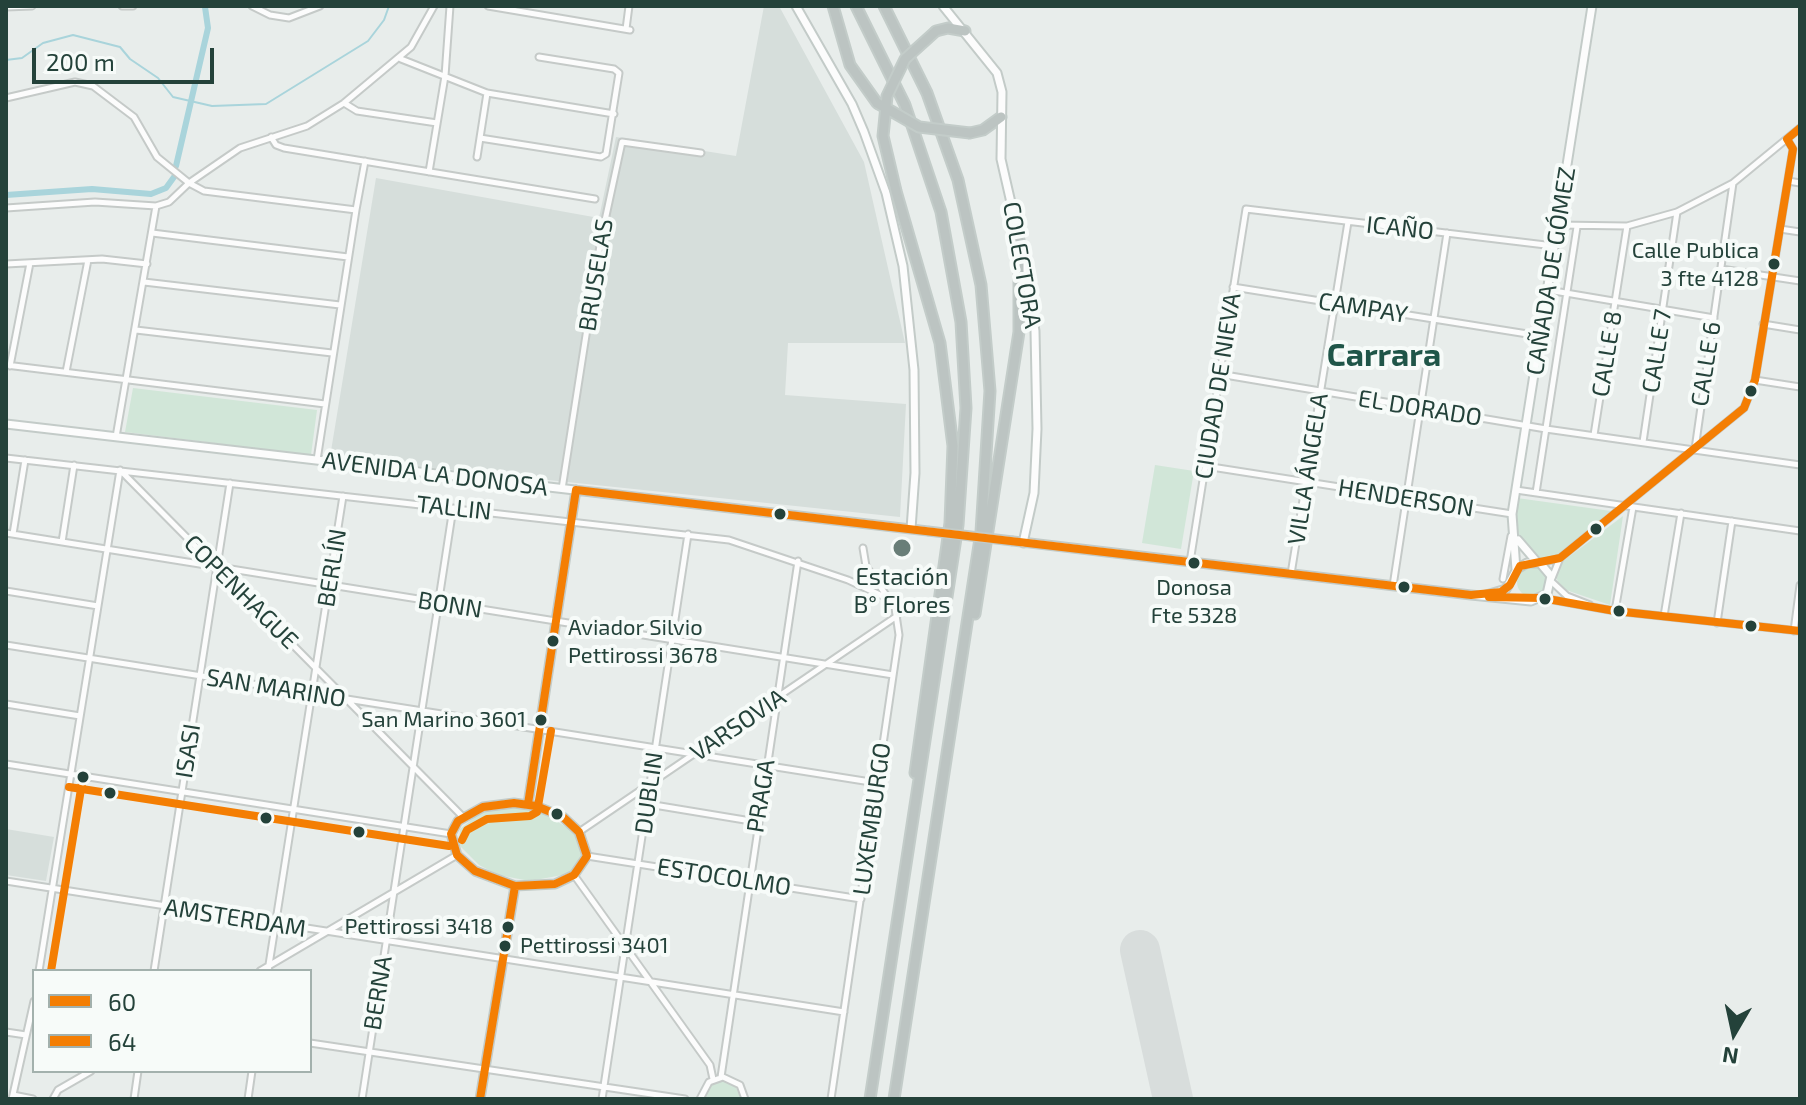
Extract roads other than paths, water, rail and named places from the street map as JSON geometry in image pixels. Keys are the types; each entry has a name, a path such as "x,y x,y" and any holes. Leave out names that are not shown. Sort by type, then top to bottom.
{"highway":[{"path":"833,6 850,65 877,103 919,127 970,133 988,128 1001,117"},
{"path":"856,6 905,105 933,182 952,261 964,349 966,408 961,497 870,1099"},
{"path":"884,6 921,80 949,152 972,235 984,310 990,391 988,469 894,1099"},
{"path":"914,812 915,763 952,504 953,438 940,343 884,145 887,96 905,59 936,31 948,28 965,31"},
{"path":"956,695 977,605 1017,346 1021,306 1019,240"}],"main road":[{"path":"796,6 852,104 876,162 903,266 913,340 916,436 911,529"},
{"name":"COLECTORA","path":"943,6 997,73 1002,92 1001,159 1033,313 1036,353 1037,454 1034,493 1023,543"},
{"name":"CAÑADA DE GÓMEZ","path":"1514,576 1512,514 1592,6"},
{"path":"892,220 896,192"},
{"name":"AVENIDA LA DONOSA","path":"6,424 1393,586 1483,596 1542,598"},
{"path":"528,804 576,490"},
{"path":"1514,531 1539,563"},
{"path":"1483,596 1506,589 1523,564 1539,563"},
{"name":"AVENIDA LA DONOSA","path":"1539,563 1552,581"},
{"path":"1514,576 1515,591 1524,599"},
{"path":"1542,598 1552,581"},
{"path":"528,804 563,817 579,832 587,856 574,875 555,884 515,886 475,871 457,855 451,834 463,817 492,805 528,804"},
{"path":"480,1099 515,886"}],"street":[{"path":"6,7 32,6"},
{"path":"122,6 133,6"},
{"path":"252,6 289,18 320,6"},
{"path":"6,208 95,202 156,206 169,202 189,183 240,148 307,126 344,103 400,58 417,40 434,6"},
{"path":"429,172 445,76 450,6"},
{"path":"488,6 628,29 629,6"},
{"path":"480,138 601,157 608,150 620,76 617,70 539,57"},
{"path":"400,58 487,93 614,114"},
{"path":"6,98 75,82 93,86 134,117 157,157 204,191 356,210"},
{"path":"477,157 487,93"},
{"path":"344,103 357,111 437,123"},
{"path":"1558,225 1627,226 1677,212 1733,183 1800,128"},
{"path":"271,137 280,147 595,199"},
{"path":"1539,563 1560,558 1630,506 1744,408 1755,380 1788,181 1793,149 1787,139"},
{"name":"BRUSELAS","path":"562,489 601,239 622,142 701,153"},
{"path":"317,460 365,161"},
{"path":"1788,181 1800,183"},
{"name":"CALLE 6","path":"1695,450 1733,183"},
{"path":"116,437 156,206"},
{"name":"ICAÑO","path":"1246,209 1554,246"},
{"name":"CIUDAD DE NIEVA","path":"1190,562 1246,209"},
{"name":"CALLE 7","path":"1643,442 1677,212"},
{"name":"VILLA ÁNGELA","path":"1291,574 1348,222"},
{"name":"CALLE 8","path":"1594,435 1627,226"},
{"path":"1536,493 1577,227"},
{"path":"1780,229 1800,232"},
{"path":"152,233 348,257"},
{"path":"1393,586 1447,233"},
{"path":"6,264 88,260 147,264"},
{"path":"66,372 88,260"},
{"path":"30,263 8,366 325,404"},
{"path":"1721,269 1800,281"},
{"path":"144,282 340,305"},
{"name":"CAMPAY","path":"1233,287 1541,336"},
{"path":"1548,290 1714,318"},
{"path":"1763,324 1800,330"},
{"path":"136,330 332,353"},
{"name":"EL DORADO","path":"1219,374 1546,429 1800,465"},
{"path":"1755,380 1800,387"},
{"name":"TALLIN","path":"6,458 729,540 798,561 891,600"},
{"path":"9,534 25,460"},
{"path":"62,542 74,465"},
{"name":"HENDERSON","path":"1205,466 1512,514"},
{"path":"39,969 120,470"},
{"name":"COPENHAGUE","path":"120,470 463,817"},
{"name":"ISASI","path":"154,969 230,483"},
{"path":"1516,490 1800,531"},
{"name":"BERLÍN","path":"268,969 343,496"},
{"path":"1615,611 1630,506"},
{"name":"BERNA","path":"362,1099 453,508"},
{"path":"1664,616 1681,513"},
{"path":"1717,623 1732,521"},
{"path":"1503,579 1514,531"},
{"name":"BONN","path":"9,534 893,675"},
{"name":"DUBLIN","path":"602,1099 688,534"},
{"name":"LUXEMBURGO","path":"831,1099 899,635 891,600 866,566 863,548"},
{"path":"1552,581 1560,558"},
{"name":"PRAGA","path":"721,1077 730,995 798,561"},
{"name":"AVENIDA LA DONOSA","path":"1552,581 1567,596 1599,608"},
{"path":"1797,631 1800,585"},
{"path":"6,591 98,606"},
{"name":"AVENIDA LA DONOSA","path":"1542,598 1615,611 1797,631"},
{"name":"VARSOVIA","path":"579,832 897,616"},
{"name":"SAN MARINO","path":"6,645 877,783"},
{"path":"6,704 80,716"},
{"path":"6,764 451,834"},
{"path":"648,804 757,822"},
{"path":"268,969 457,855"},
{"name":"ESTOCOLMO","path":"587,856 861,899"},
{"path":"574,875 710,1065 713,1079"},
{"name":"AMSTERDAM","path":"6,881 386,943 844,1012"},
{"path":"32,1010 13,1097 33,1099"},
{"path":"6,1032 26,1035"},
{"path":"312,1043 685,1099"},
{"path":"53,1099 58,1090 88,1073"},
{"path":"134,1099 138,1073"},
{"path":"248,1099 252,1073"},
{"path":"700,1099 705,1086 721,1077 736,1082 745,1099"},
{"path":"6,1084 15,1086"}],"waterway":[{"path":"6,60 22,58 43,43 73,35 120,47 130,59 158,78 173,97 212,106 266,104 368,41 384,20 389,6"},
{"path":"176,166 208,28 205,7"},
{"path":"6,195 92,189 151,194 166,188 174,177"}],"place":[{"name":"Calle Publica 3 fte 4128","path":"1774,264"},
{"name":"Estación B° Flores","path":"902,548"},
{"name":"Donosa Fte 5328","path":"1194,563"},
{"name":"Aviador Silvio Pettirossi 3678","path":"553,641"},
{"name":"San Marino 3601","path":"541,720"},
{"name":"Pettirossi 3418","path":"508,927"},
{"name":"Pettirossi 3401","path":"505,946"}],"district":[{"name":"Carrara","path":"1384,355"}]}
